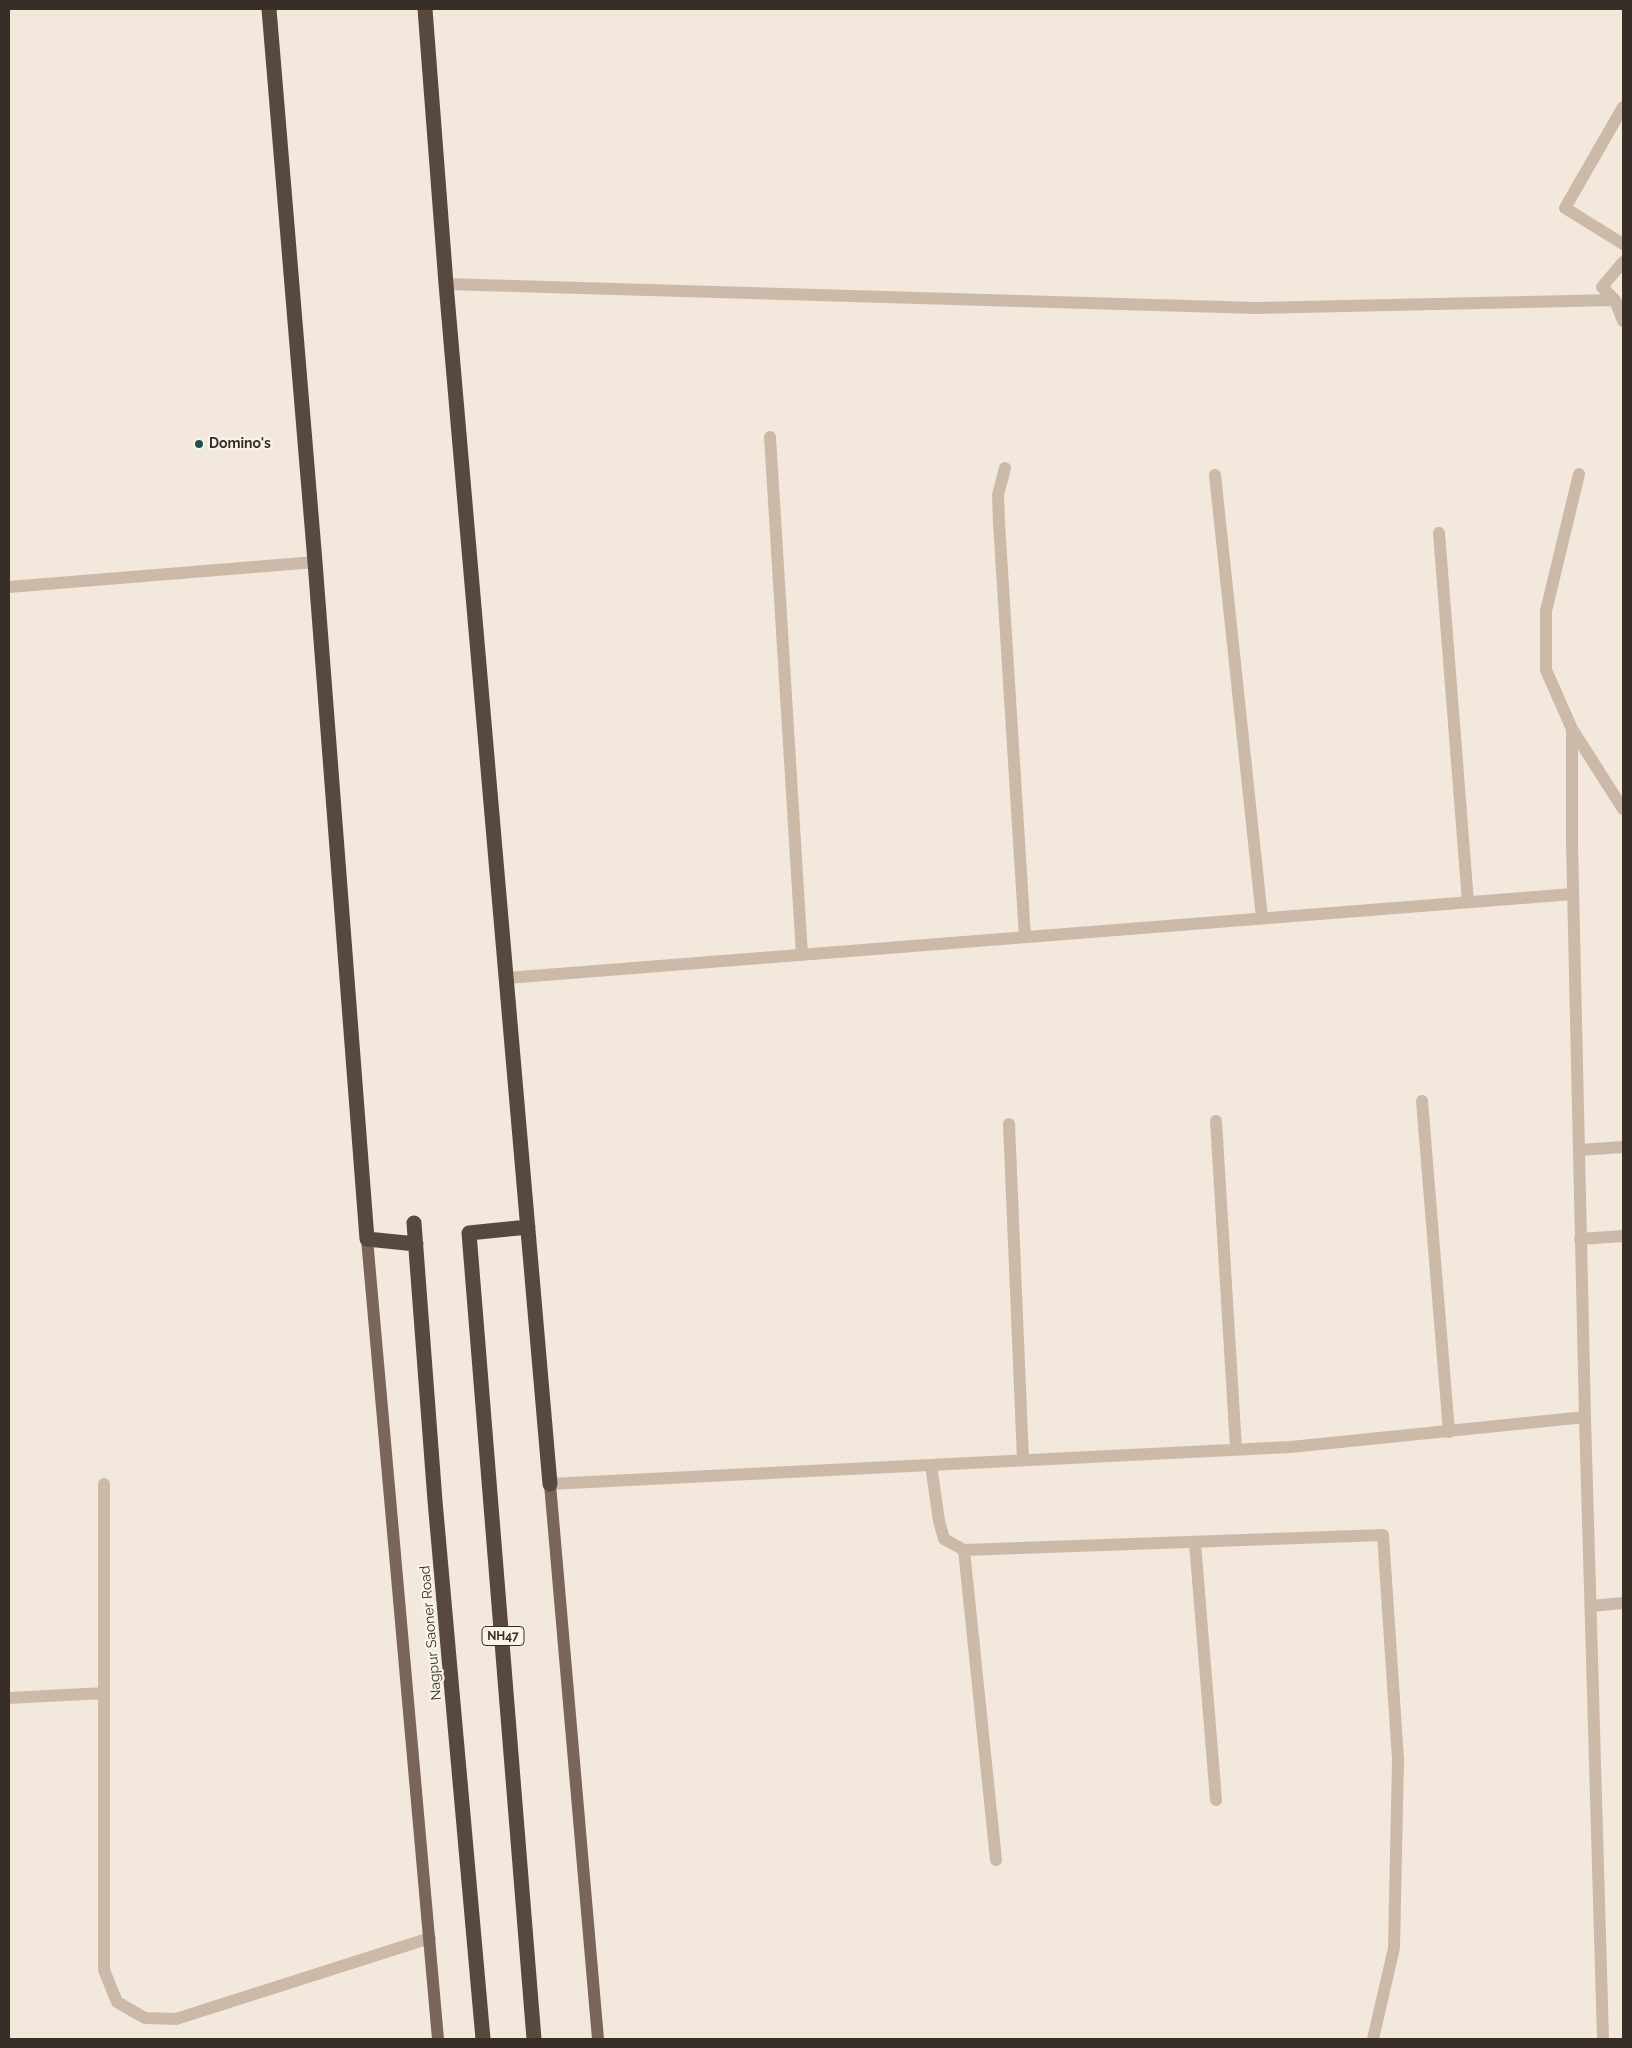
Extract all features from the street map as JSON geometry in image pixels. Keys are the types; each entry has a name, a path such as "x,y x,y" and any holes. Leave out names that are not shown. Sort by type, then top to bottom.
{"highway":[{"path":"269,9 315,562 367,1239 416,1244"},
{"path":"425,9 446,284 550,1484"},
{"name":"Nagpur Saoner Road","path":"414,1223 483,2039"},
{"name":"NH47","path":"528,1227 469,1233 534,2039"}],"main road":[{"path":"367,1239 438,2039"},
{"path":"550,1484 598,2039"}],"street":[{"path":"1623,108 1565,208 1623,244"},
{"path":"1623,262 1602,287 1615,300 1623,321"},
{"path":"446,284 1256,308 1615,300"},
{"path":"770,437 802,955"},
{"path":"1005,468 998,495 1025,937"},
{"path":"1579,474 1546,611 1546,670 1572,729 1623,808"},
{"path":"1215,475 1262,918"},
{"path":"1439,533 1468,902"},
{"path":"9,587 315,562"},
{"path":"1572,729 1573,894 1584,1417 1603,2039"},
{"path":"507,978 1573,894"},
{"path":"1422,1100 1449,1432"},
{"path":"1216,1121 1236,1448"},
{"path":"1009,1124 1023,1460"},
{"path":"1579,1150 1623,1147"},
{"path":"1580,1239 1623,1236"},
{"path":"550,1484 1236,1448 1291,1447 1584,1417"},
{"path":"931,1465 939,1521 944,1539 964,1550 1383,1535 1398,1759 1394,1948 1373,2039"},
{"path":"104,1484 104,1970 117,2002 144,2018 176,2019 430,1938"},
{"path":"1195,1543 1216,1800"},
{"path":"964,1550 996,1860"},
{"path":"1591,1606 1623,1602"},
{"path":"9,1698 104,1693"}],"place":[{"name":"Domino's","path":"199,444"}]}
